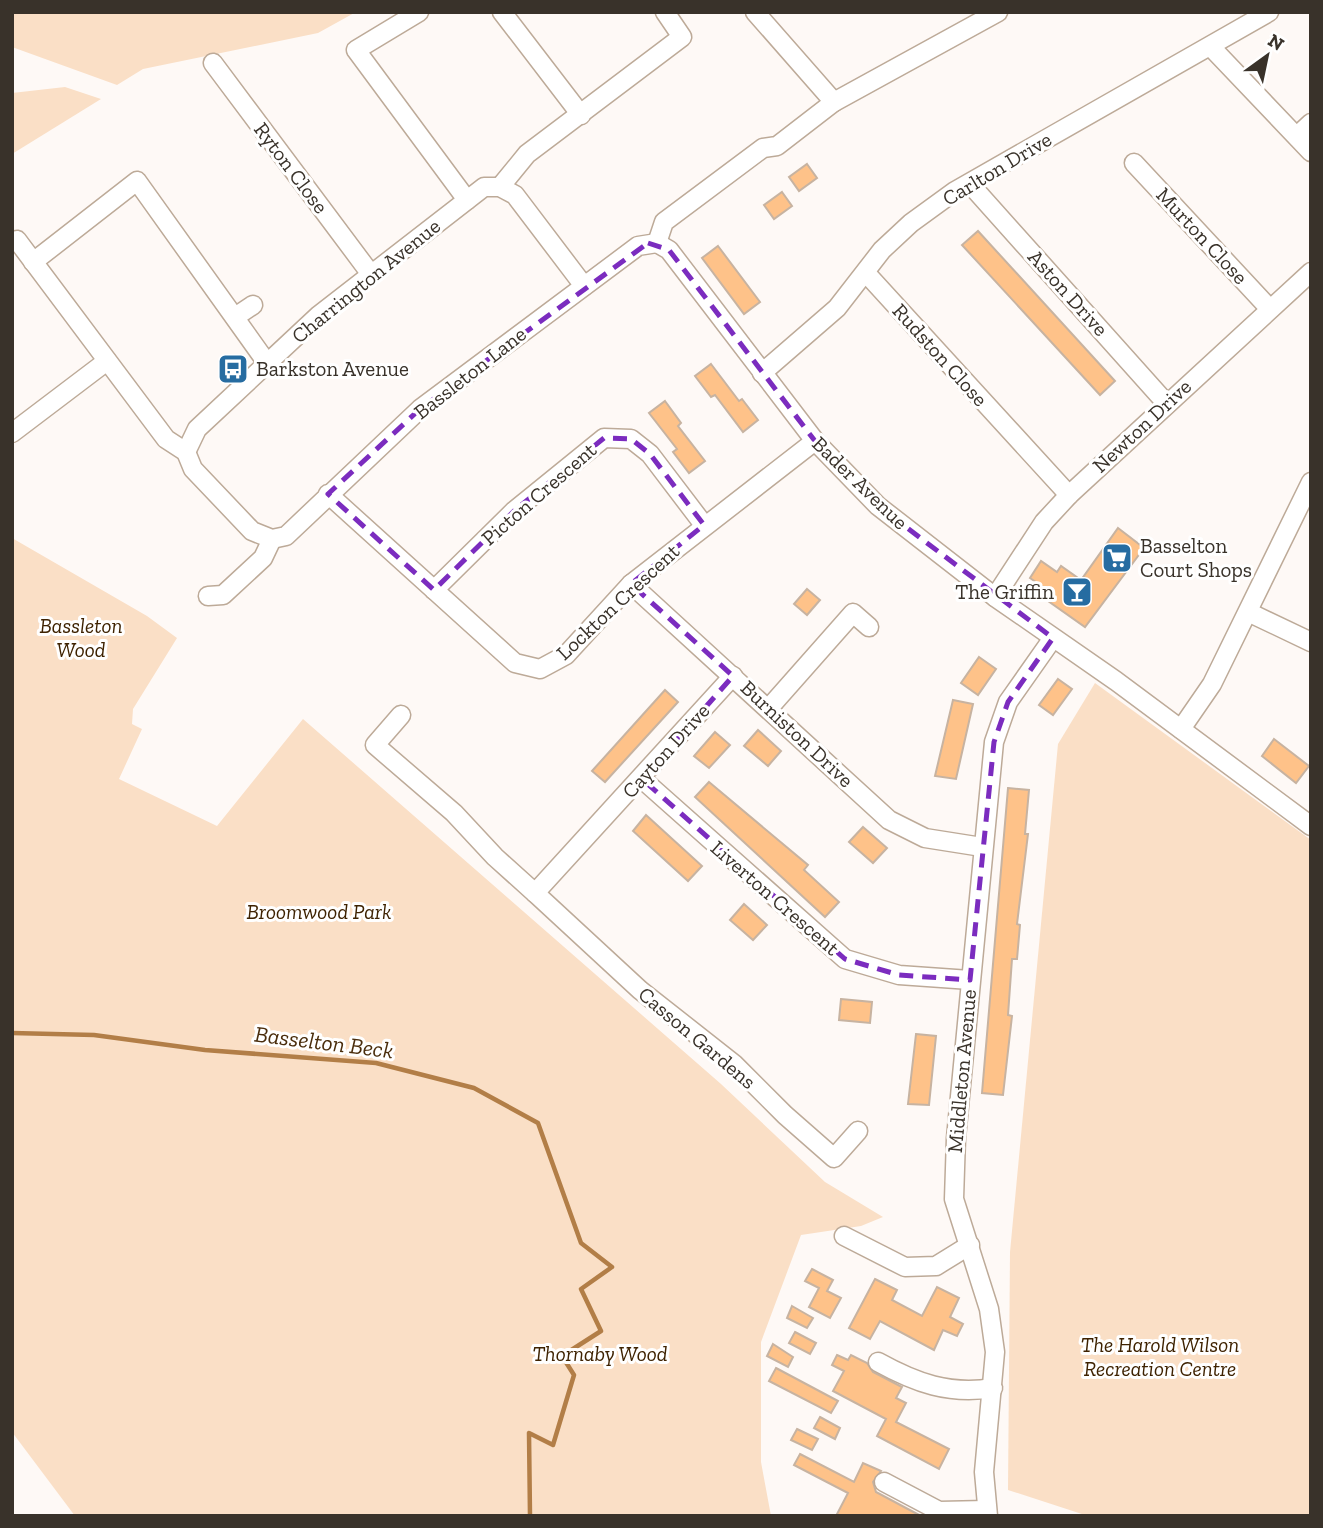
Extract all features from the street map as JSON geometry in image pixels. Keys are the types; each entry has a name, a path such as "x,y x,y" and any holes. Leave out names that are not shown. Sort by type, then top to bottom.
{"street":[{"path":"419,12 356,50 431,156 467,201"},
{"path":"502,12 581,115"},
{"name":"Charrington Avenue","path":"186,452 197,429 267,363 370,273 485,187 500,187 527,153 682,37 665,12"},
{"path":"755,12 834,102"},
{"path":"657,243 664,222 749,169 770,147 834,102 998,12"},
{"name":"Carlton Drive","path":"762,373 837,308 882,250 911,223 970,184 1269,12"},
{"path":"1211,47 1311,152"},
{"name":"Ryton Close","path":"213,63 370,273"},
{"path":"1297,136 1311,123"},
{"name":"Murton Close","path":"1134,163 1270,309"},
{"path":"33,262 137,181 267,363"},
{"name":"Aston Drive","path":"970,184 1166,402"},
{"path":"500,187 515,195 584,286"},
{"path":"17,240 166,439 186,452 192,469 251,531 272,539"},
{"name":"Bassleton Lane","path":"208,596 223,595 263,558 272,539 286,536 420,410 638,246 657,243"},
{"name":"Bader Avenue","path":"657,243 669,250 815,441 878,506 995,597 1181,729 1311,826"},
{"name":"Newton Drive","path":"995,597 1044,522 1069,495 1166,402 1311,272"},
{"name":"Rudston Close","path":"866,273 1069,495"},
{"path":"235,317 253,304"},
{"path":"12,433 107,361"},
{"name":"Picton Crescent","path":"434,590 514,511 604,438 631,439 650,454 704,525"},
{"name":"Lockton Crescent","path":"328,494 515,663 540,669 566,655 631,583 815,441"},
{"path":"1181,729 1212,684 1311,482"},
{"name":"Burniston Drive","path":"631,583 889,820 925,838 982,847"},
{"path":"1248,612 1311,642"},
{"path":"769,708 853,613 869,627"},
{"name":"Middleton Avenue","path":"987,1513 984,1472 995,1352 989,1309 954,1199 956,1138 994,742 1008,702 1053,638"},
{"name":"Cayton Drive","path":"535,893 642,779 733,676"},
{"name":"Casson Gardens","path":"401,715 375,745 454,813 495,857 640,990 734,1064 785,1115 834,1157 858,1131"},
{"name":"Liverton Crescent","path":"642,779 845,959 899,975 970,980"},
{"path":"844,1236 905,1267 936,1266 970,1245"},
{"path":"878,1362 929,1387 971,1392 993,1388"},
{"path":"884,1482 939,1511 987,1513"}],"highlighted area":[{"path":"648,243 669,250 815,441 878,506 1053,638 1008,702 994,742 970,980 899,975 845,959 642,779 733,676 631,584 704,525 650,454 631,439 604,438 514,511 434,590 328,494 420,409"}],"green space":[{"path":"12,12 356,12 318,33 143,69 117,85 12,47"},
{"path":"65,87 101,99 12,154 12,93"},
{"path":"12,538 147,616 177,638 133,709 132,724 142,729 119,779 217,826 303,719 721,1084 825,1182 883,1217 861,1226 801,1235 761,1342 761,1462 771,1516 75,1516 12,1432"},
{"name":"The Harold Wilson Recreation Centre","path":"1095,683 1311,840 1311,1516 1088,1516 1008,1490 1010,1252 1058,744"}],"building":[{"path":"807,164 817,178 799,191 789,177"},
{"path":"782,192 792,206 774,219 764,205"},
{"path":"978,231 1115,381 1100,395 962,245"},
{"path":"718,246 760,302 744,314 702,258"},
{"path":"711,364 739,401 742,399 758,420 743,432 715,395 711,397 695,376"},
{"path":"665,401 681,423 678,426 705,461 689,473 673,452 677,449 649,413"},
{"name":"The Griffin","path":"1118,528 1144,548 1085,627 1041,596 1046,589 1030,578 1041,561 1057,572 1061,566 1081,580"},
{"path":"807,589 820,600 807,615 794,604"},
{"path":"979,657 996,669 978,695 961,683"},
{"path":"1058,679 1072,689 1053,715 1039,705"},
{"path":"665,690 678,702 605,782 592,771"},
{"path":"953,700 973,704 956,779 935,776"},
{"path":"758,730 781,751 768,766 744,746"},
{"path":"715,732 730,745 709,768 694,756"},
{"path":"1274,739 1309,766 1296,783 1262,756"},
{"path":"709,782 808,865 804,870 839,902 825,917 695,797"},
{"path":"1008,788 1029,790 1025,834 1028,834 1017,924 1020,925 1017,959 1012,959 1008,1015 1012,1016 1003,1095 982,1093"},
{"path":"646,815 702,866 688,881 633,831"},
{"path":"863,827 887,848 873,863 849,842"},
{"path":"744,904 767,925 753,940 730,920"},
{"path":"841,999 872,1002 870,1023 839,1020"},
{"path":"916,1034 936,1036 929,1105 908,1104"},
{"path":"812,1269 833,1280 827,1291 841,1298 830,1318 809,1307 819,1288 805,1281"},
{"path":"875,1279 897,1290 892,1300 922,1316 937,1287 959,1298 950,1317 963,1324 957,1336 943,1330 934,1350 880,1321 870,1339 849,1328"},
{"path":"792,1306 813,1318 807,1328 787,1318"},
{"path":"795,1332 816,1343 810,1354 789,1343"},
{"path":"773,1344 793,1357 788,1367 767,1356"},
{"path":"837,1355 848,1360 851,1355 867,1363 873,1372 902,1387 896,1398 906,1403 896,1422 949,1449 939,1469 877,1436 886,1419 833,1391 844,1371 832,1365"},
{"path":"776,1368 838,1401 831,1413 769,1381"},
{"path":"820,1417 840,1428 835,1439 814,1428"},
{"path":"797,1429 818,1439 812,1450 791,1440"},
{"path":"800,1454 854,1482 863,1463 881,1471 873,1482 876,1492 921,1516 836,1516 848,1493 794,1465"}],"waterway":[{"name":"Basselton Beck","path":"12,1033 94,1035 205,1050 376,1063 474,1088 538,1123 581,1243 612,1267 581,1289 601,1331 562,1356 574,1375 553,1445 529,1433 530,1516"}],"place":[{"name":"Barkston Avenue","path":"233,369"},
{"name":"Basselton Court Shops","path":"1117,558"},
{"name":"The Griffin","path":"1077,592"}],"park label":[{"name":"Bassleton Wood","path":"81,638"},
{"name":"Broomwood Park","path":"319,912"},
{"name":"Thornaby Wood","path":"600,1354"}]}
